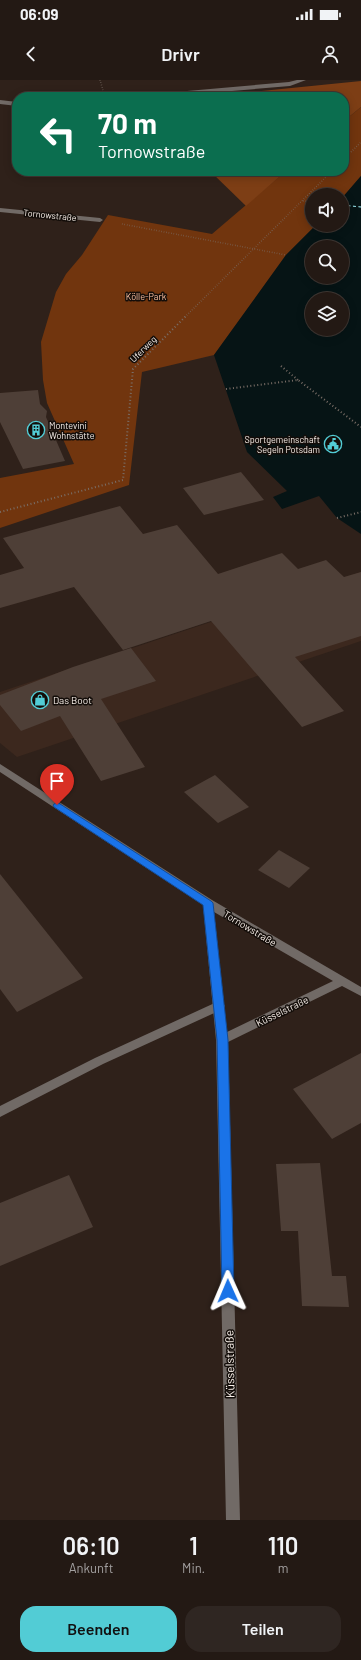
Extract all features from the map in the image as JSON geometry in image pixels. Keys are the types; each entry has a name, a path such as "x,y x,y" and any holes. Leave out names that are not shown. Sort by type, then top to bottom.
{"street":[{"path":"198,92 290,84 303,80"},
{"path":"0,102 12,103"},
{"name":"Tornowstraße","path":"0,210 100,220"},
{"name":"Tornowstraße","path":"0,767 208,903 341,982 361,992"},
{"name":"Küsselstraße","path":"208,903 222,1040 233,1520"},
{"name":"Küsselstraße","path":"222,1040 341,982"},
{"path":"0,1112 99,1061 219,1006"}],"path":[{"path":"100,80 104,92"},
{"path":"349,154 361,142"},
{"name":"Uferweg","path":"0,512 123,480 133,369 327,176"},
{"path":"100,220 286,255"},
{"path":"281,366 361,427"},
{"path":"226,389 298,380"},
{"path":"337,518 361,512"}],"shaded area":[{"path":"361,81 361,107 349,117 349,92 251,92"},
{"path":"215,176 280,176 246,206"},
{"path":"361,176 361,534 337,518 319,496 282,509 273,497 287,491 247,452 214,355 286,255 309,232 349,232 349,190"},
{"path":"361,572 361,641 17,757 0,743 0,692"}],"green space":[{"name":"Kölle-Park","path":"361,107 361,176 349,190 349,188 305,188 305,232 309,232 286,255 214,355 142,372 129,485 0,528 0,478 74,464 47,403 43,380 41,342 56,292 66,274 82,255 108,215 212,234 280,176 349,176 349,117"}],"building":[{"name":"Montevini Wohnstätte","path":"38,390 40,404 47,411 46,417 65,461 23,469 0,422 0,393"},
{"path":"241,472 264,500 204,515 183,488"},
{"path":"120,506 143,534 177,525 218,574 282,553 298,569 326,560 344,577 361,572 361,636 295,657 344,711 302,727 211,621 123,650 74,587 0,608 0,575 24,568 3,538"},
{"path":"131,648 156,681 101,699 145,767 101,781 60,716 21,731 0,705 0,695 73,667"},
{"path":"215,775 249,807 218,823 184,792"},
{"path":"279,850 310,868 289,888 258,870"},
{"path":"0,874 83,978 17,1012 0,989"},
{"path":"361,1053 361,1123 332,1139 293,1089"},
{"path":"320,1163 332,1276 346,1276 349,1307 302,1306 298,1231 281,1231 276,1164"},
{"path":"69,1175 93,1227 0,1266 0,1203"}],"ferry route":[{"path":"349,206 361,207"}],"place":[{"name":"Montevini Wohnstätte","path":"36,430"},
{"name":"Sportgemeinschaft Segeln Potsdam","path":"333,444"},
{"name":"Das Boot","path":"40,700"}],"route":[{"path":"57,805 208,903 222,1040 228,1291"}]}
